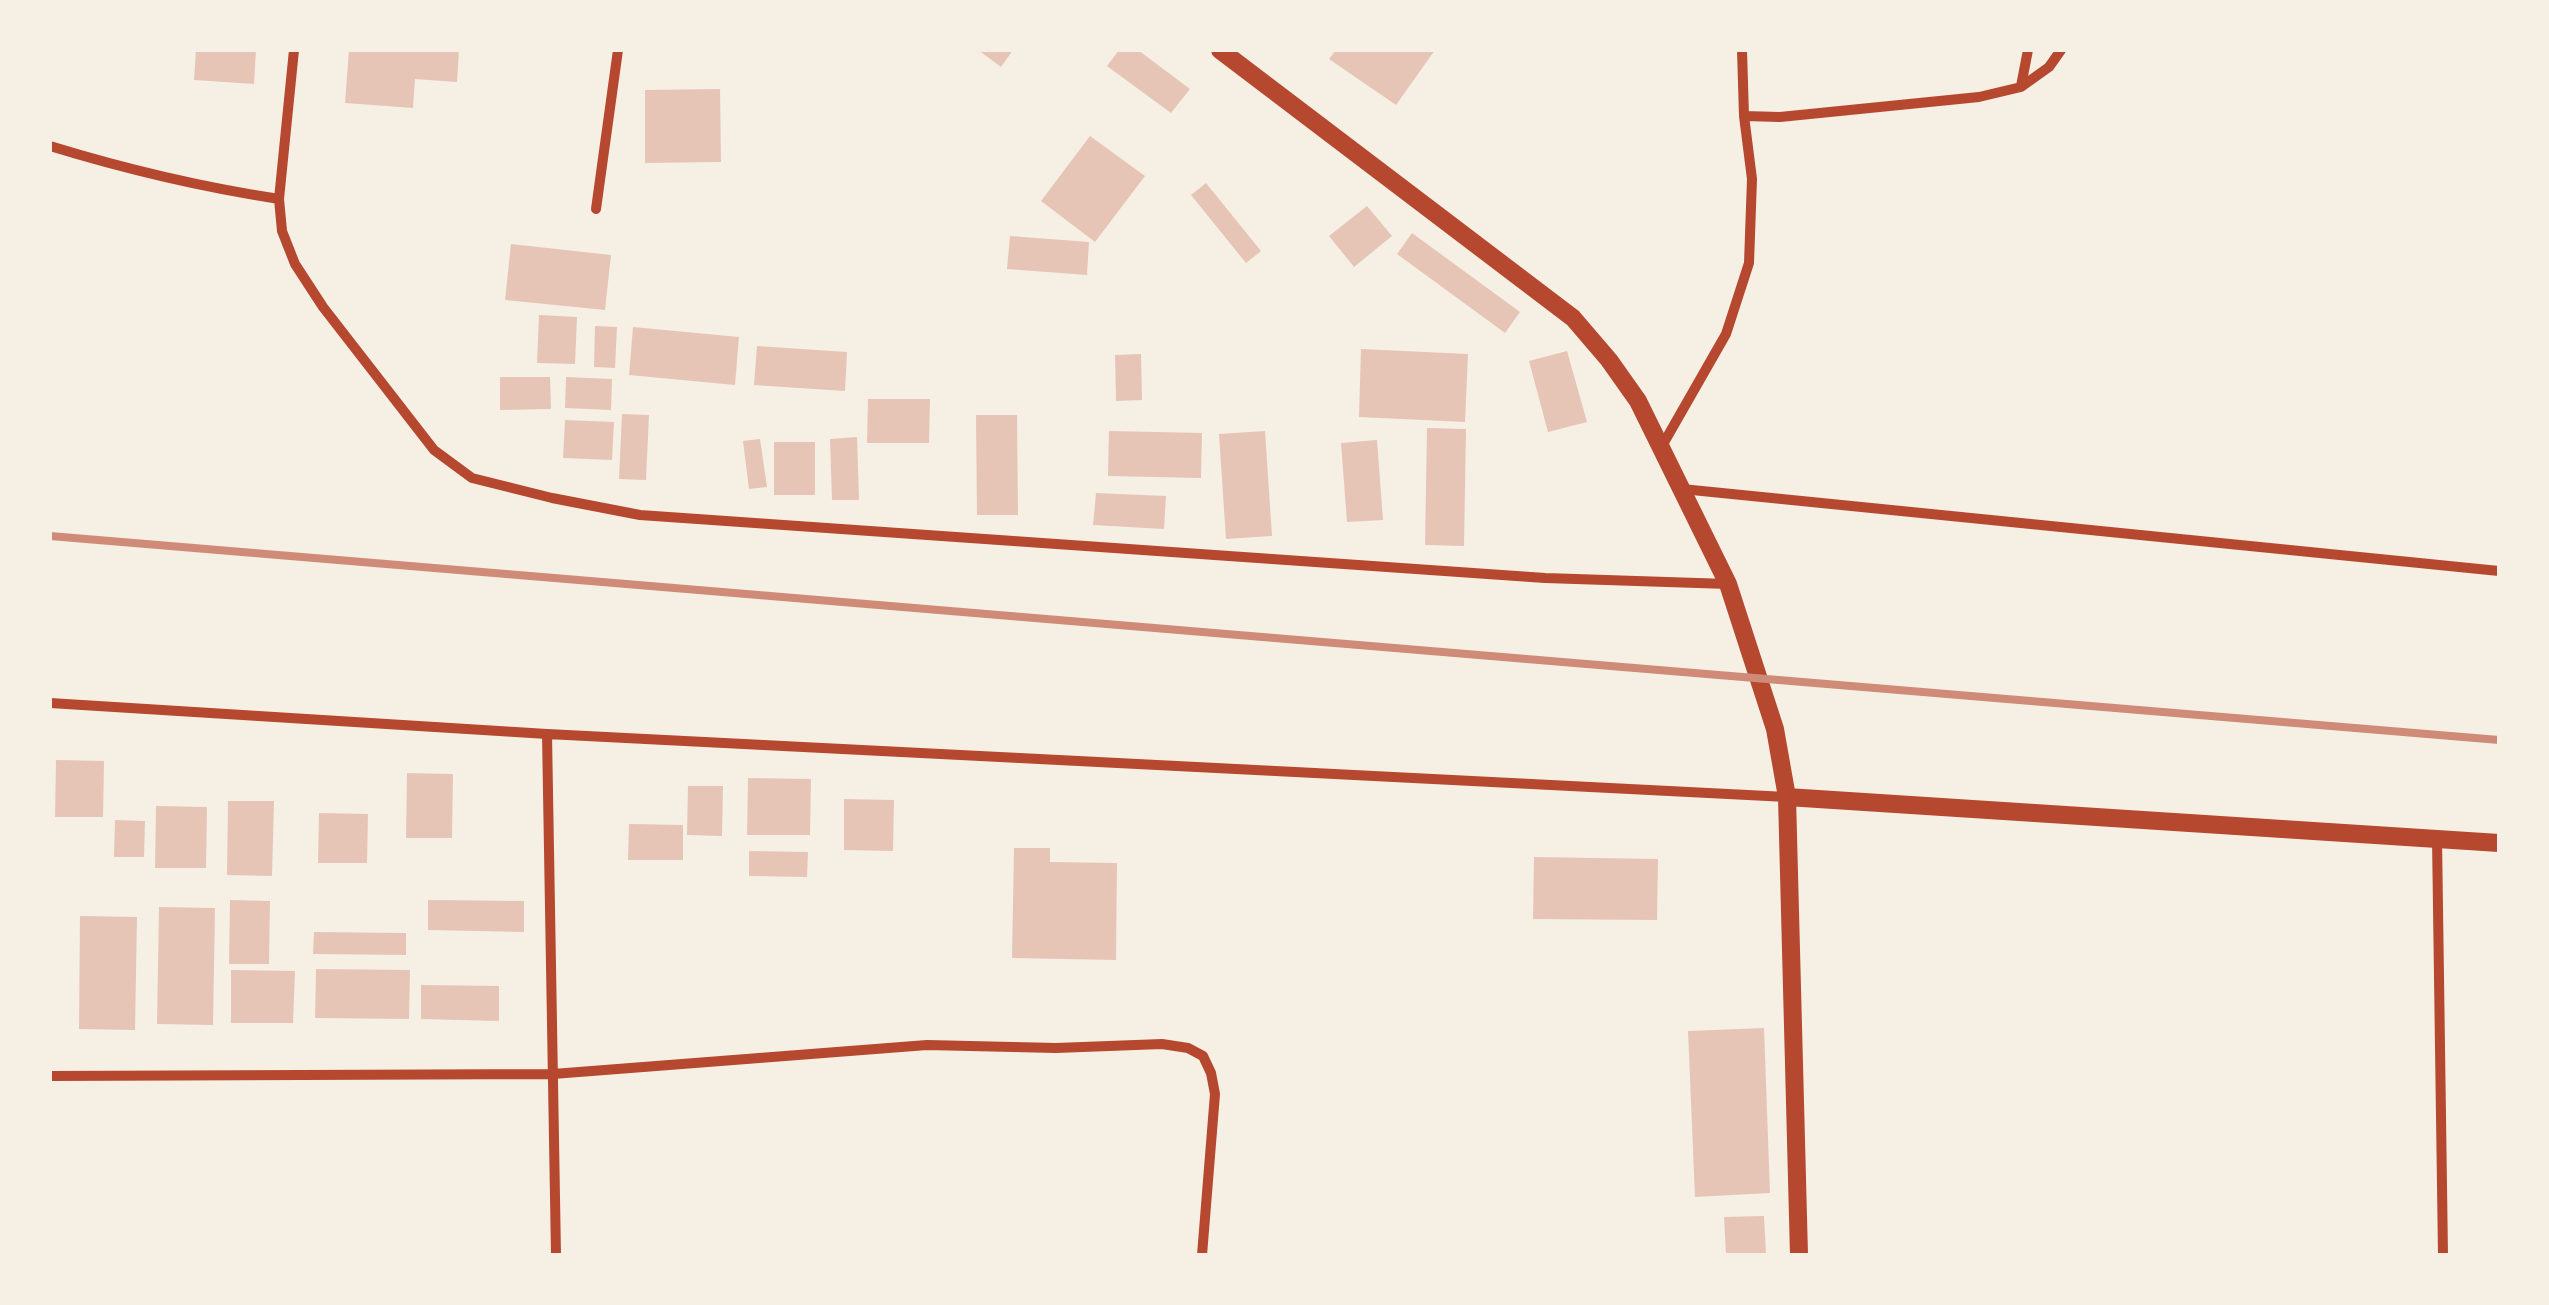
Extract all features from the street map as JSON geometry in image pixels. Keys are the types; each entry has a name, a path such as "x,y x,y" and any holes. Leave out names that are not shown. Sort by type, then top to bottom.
{"street":[{"path":"294,50 279,199 288,248 323,306 434,450 472,478 640,515 1545,578 1728,584"},
{"path":"596,209 618,50"},
{"path":"1220,50 1573,318 1638,401 1662,446 1728,584 1775,728 1787,797 1800,1255"},
{"path":"1662,446 1726,334 1749,263 1752,179 1744,116 1742,50"},
{"path":"2021,87 2028,50"},
{"path":"1744,116 1780,117 1980,97 2021,87 2049,66 2061,50"},
{"path":"50,146 215,189 279,199"},
{"path":"1682,490 2499,572"},
{"path":"50,704 547,734 1787,797 2499,843"},
{"path":"547,734 556,1255"},
{"path":"2437,837 2442,1255"},
{"path":"50,1076 552,1074 926,1044 1056,1048 1162,1044 1188,1048 1203,1056 1212,1073 1215,1094 1202,1255"}],"building":[{"path":"196,50 256,50 254,84 194,80"},
{"path":"349,50 459,50 457,82 415,79 413,108 345,103"},
{"path":"978,50 1013,50 1001,67"},
{"path":"1119,50 1138,50 1190,89 1171,113 1107,66"},
{"path":"1336,50 1435,50 1396,105 1329,59"},
{"path":"720,89 721,162 645,163 645,90"},
{"path":"1090,136 1145,176 1095,242 1041,201"},
{"path":"1206,183 1261,251 1246,263 1191,195"},
{"path":"1367,206 1392,236 1354,267 1329,236"},
{"path":"1412,233 1520,312 1505,333 1397,254"},
{"path":"1010,236 1089,242 1087,275 1007,269"},
{"path":"511,244 611,255 605,310 505,300"},
{"path":"539,315 577,317 575,364 537,363"},
{"path":"595,326 617,327 615,368 594,367"},
{"path":"633,327 739,337 735,385 629,375"},
{"path":"757,346 847,352 845,391 754,385"},
{"path":"1361,349 1468,354 1465,422 1359,417"},
{"path":"1567,351 1587,422 1548,432 1529,361"},
{"path":"1141,354 1142,400 1116,401 1115,355"},
{"path":"500,377 550,377 551,409 500,410"},
{"path":"566,377 612,379 611,410 565,408"},
{"path":"868,399 930,399 929,443 867,443"},
{"path":"622,414 649,415 646,480 619,479"},
{"path":"976,415 1017,415 1018,515 977,515"},
{"path":"565,420 614,422 612,460 563,458"},
{"path":"1427,428 1466,429 1464,546 1425,545"},
{"path":"1109,431 1202,433 1201,478 1108,476"},
{"path":"1265,431 1272,536 1226,539 1219,434"},
{"path":"857,437 859,500 832,500 830,439"},
{"path":"760,439 767,487 749,489 743,441"},
{"path":"1377,440 1383,520 1347,522 1341,443"},
{"path":"774,442 815,442 815,495 774,495"},
{"path":"1096,493 1166,496 1164,529 1093,525"},
{"path":"56,760 104,761 103,817 55,817"},
{"path":"407,773 453,774 452,838 406,838"},
{"path":"748,778 811,779 810,835 747,835"},
{"path":"688,786 723,786 722,836 687,835"},
{"path":"844,799 894,800 893,851 844,850"},
{"path":"228,801 274,801 272,876 227,875"},
{"path":"156,806 207,807 206,868 155,868"},
{"path":"319,813 368,814 367,863 318,863"},
{"path":"115,820 145,821 144,857 114,857"},
{"path":"629,824 683,825 683,860 628,860"},
{"path":"1014,848 1050,848 1050,862 1117,863 1116,960 1012,958"},
{"path":"749,851 808,852 807,877 749,876"},
{"path":"1534,857 1658,859 1657,920 1533,919"},
{"path":"230,900 270,901 269,964 229,964"},
{"path":"428,900 524,901 524,932 428,930"},
{"path":"159,907 215,908 213,1025 157,1024"},
{"path":"80,916 137,917 135,1030 79,1029"},
{"path":"314,932 406,933 406,955 313,954"},
{"path":"316,969 410,970 409,1019 315,1018"},
{"path":"231,970 295,971 293,1023 231,1023"},
{"path":"421,985 499,986 499,1021 421,1019"},
{"path":"1764,1028 1770,1193 1695,1197 1688,1031"},
{"path":"1764,1216 1766,1255 1726,1255 1724,1217"}],"railway":[{"path":"50,536 2499,740"}]}
